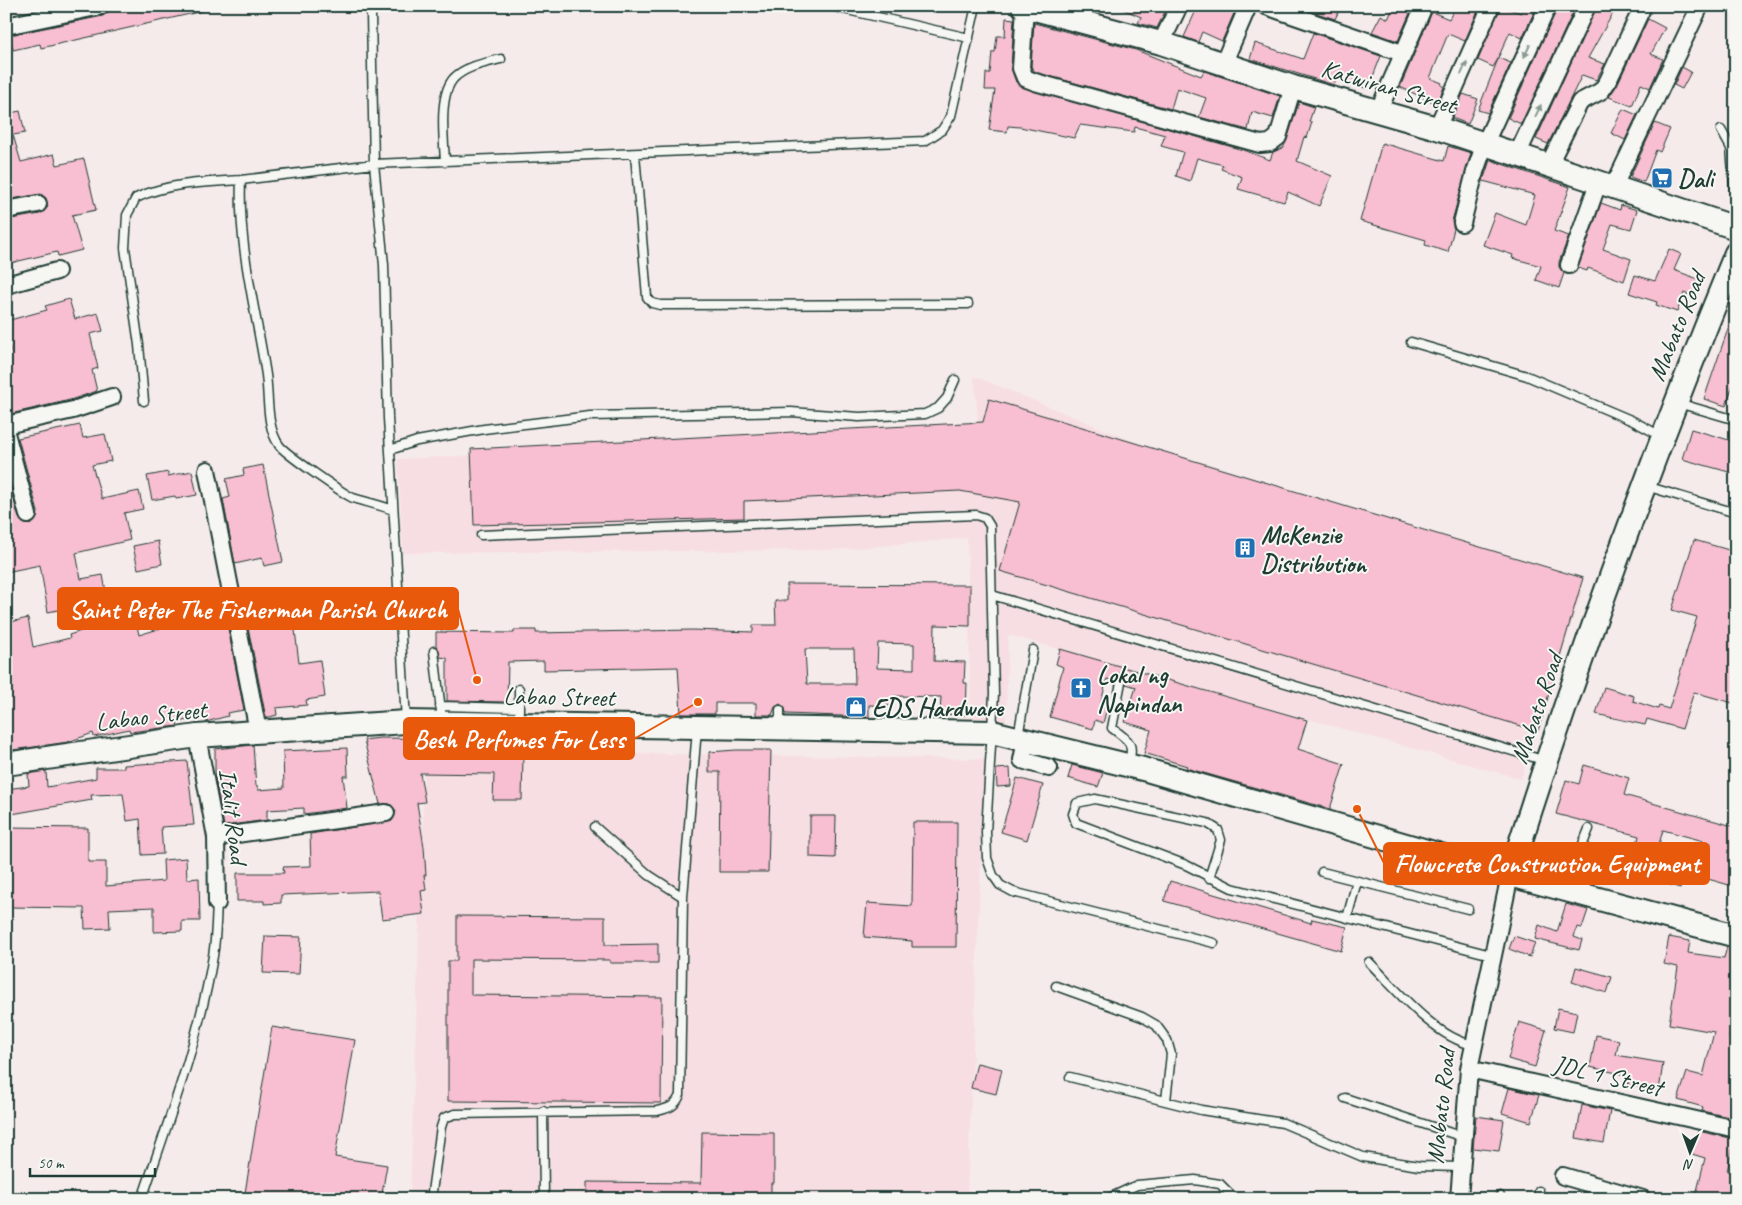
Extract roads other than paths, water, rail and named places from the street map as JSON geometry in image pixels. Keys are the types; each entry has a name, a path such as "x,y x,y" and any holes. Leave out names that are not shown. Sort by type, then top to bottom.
{"main road":[{"name":"Katwiran Street","path":"1024,6 1224,62 1293,86 1485,143 1606,186 1735,220"},
{"name":"Mabato Road","path":"1510,875 1546,761 1662,436 1736,254"},
{"name":"Labao Street","path":"6,764 197,736 406,722 440,714 519,715 697,727 780,719 992,732 1127,765 1510,875 1736,936"}],"street":[{"path":"6,26 101,6"},
{"path":"1024,6 1021,68 1025,78 1035,82 1260,144 1270,143 1278,137 1293,86"},
{"path":"1161,43 1178,6"},
{"path":"1224,62 1248,6"},
{"path":"1266,6 1402,53"},
{"path":"1378,112 1424,6"},
{"path":"1437,128 1491,6"},
{"path":"1462,223 1475,172 1485,143 1548,6"},
{"path":"1517,155 1587,6"},
{"path":"1548,166 1580,102 1601,91 1608,81 1643,6"},
{"path":"1570,265 1606,186 1700,6"},
{"path":"6,210 38,204"},
{"path":"6,285 57,271"},
{"path":"6,425 73,410 112,397"},
{"path":"6,433 28,515"},
{"path":"208,470 258,731"},
{"name":"Italit Road","path":"197,736 216,837 217,903"},
{"path":"1022,739 1022,760 1049,768"},
{"path":"216,837 386,814"},
{"name":"Mabato Road","path":"1459,1199 1469,1069 1510,875"},
{"name":"JDL 1 Street","path":"1469,1069 1736,1130"},
{"path":"1563,1176 1643,1199"}],"lane":[{"path":"830,6 969,38"},
{"path":"144,401 139,345 125,248 127,215 136,198 152,190 203,182 241,180 374,164 925,141 942,130 951,116 976,6"},
{"path":"371,14 374,164 384,265 390,450 406,722"},
{"path":"444,162 444,103 448,88 455,77 470,68 501,59"},
{"path":"1721,130 1730,148 1735,220"},
{"path":"635,154 647,297 652,303 660,305 968,304"},
{"path":"241,180 239,206 244,256 266,376 272,428 279,446 351,497 393,510"},
{"path":"1411,342 1527,376 1633,421 1662,436"},
{"path":"390,450 418,440 590,416 792,412 859,416 925,414 938,408 946,398 955,380"},
{"path":"1675,402 1736,420"},
{"path":"1645,485 1736,513"},
{"path":"480,535 976,514 985,518 990,526 994,694 986,832 987,858 993,875 1000,885 1013,892 1214,943"},
{"path":"992,595 1546,761"},
{"path":"1022,739 1033,650"},
{"path":"434,651 440,714"},
{"path":"1122,677 1112,728 1125,736 1131,747 1127,765"},
{"path":"519,690 519,715"},
{"path":"431,1199 435,1158 444,1118 455,1114 544,1111 657,1111 670,1108 676,1103 680,1095 683,897 697,727"},
{"path":"1209,878 1221,840 1218,830 1207,823 1096,799 1078,803 1073,814 1076,823 1186,865 1209,878 1232,888 1492,956"},
{"path":"595,827 650,875 683,897"},
{"path":"1565,890 1589,829"},
{"path":"1322,872 1468,909"},
{"path":"1347,918 1356,881"},
{"path":"142,1199 176,1101 198,1028 213,955 217,903"},
{"path":"1369,962 1435,1027 1461,1042 1474,1045"},
{"path":"1056,986 1156,1025 1168,1040 1171,1054 1166,1101"},
{"path":"1070,1078 1201,1110 1283,1123 1363,1157 1419,1166 1461,1167"},
{"path":"1345,1098 1464,1137"},
{"path":"544,1111 544,1199"},
{"path":"1107,1199 1137,1185 1195,1180 1220,1184 1235,1199"}],"place":[{"name":"Dali","path":"1662,178"},
{"name":"McKenzie Distribution","path":"1245,548"},
{"name":"Saint Peter The Fisherman Parish Church","path":"477,680"},
{"name":"Lokal ng Napindan","path":"1081,688"},
{"name":"Besh Perfumes For Less","path":"698,702"},
{"name":"EDS Hardware","path":"856,707"},
{"name":"Flowcrete Construction Equipment","path":"1357,809"}]}
